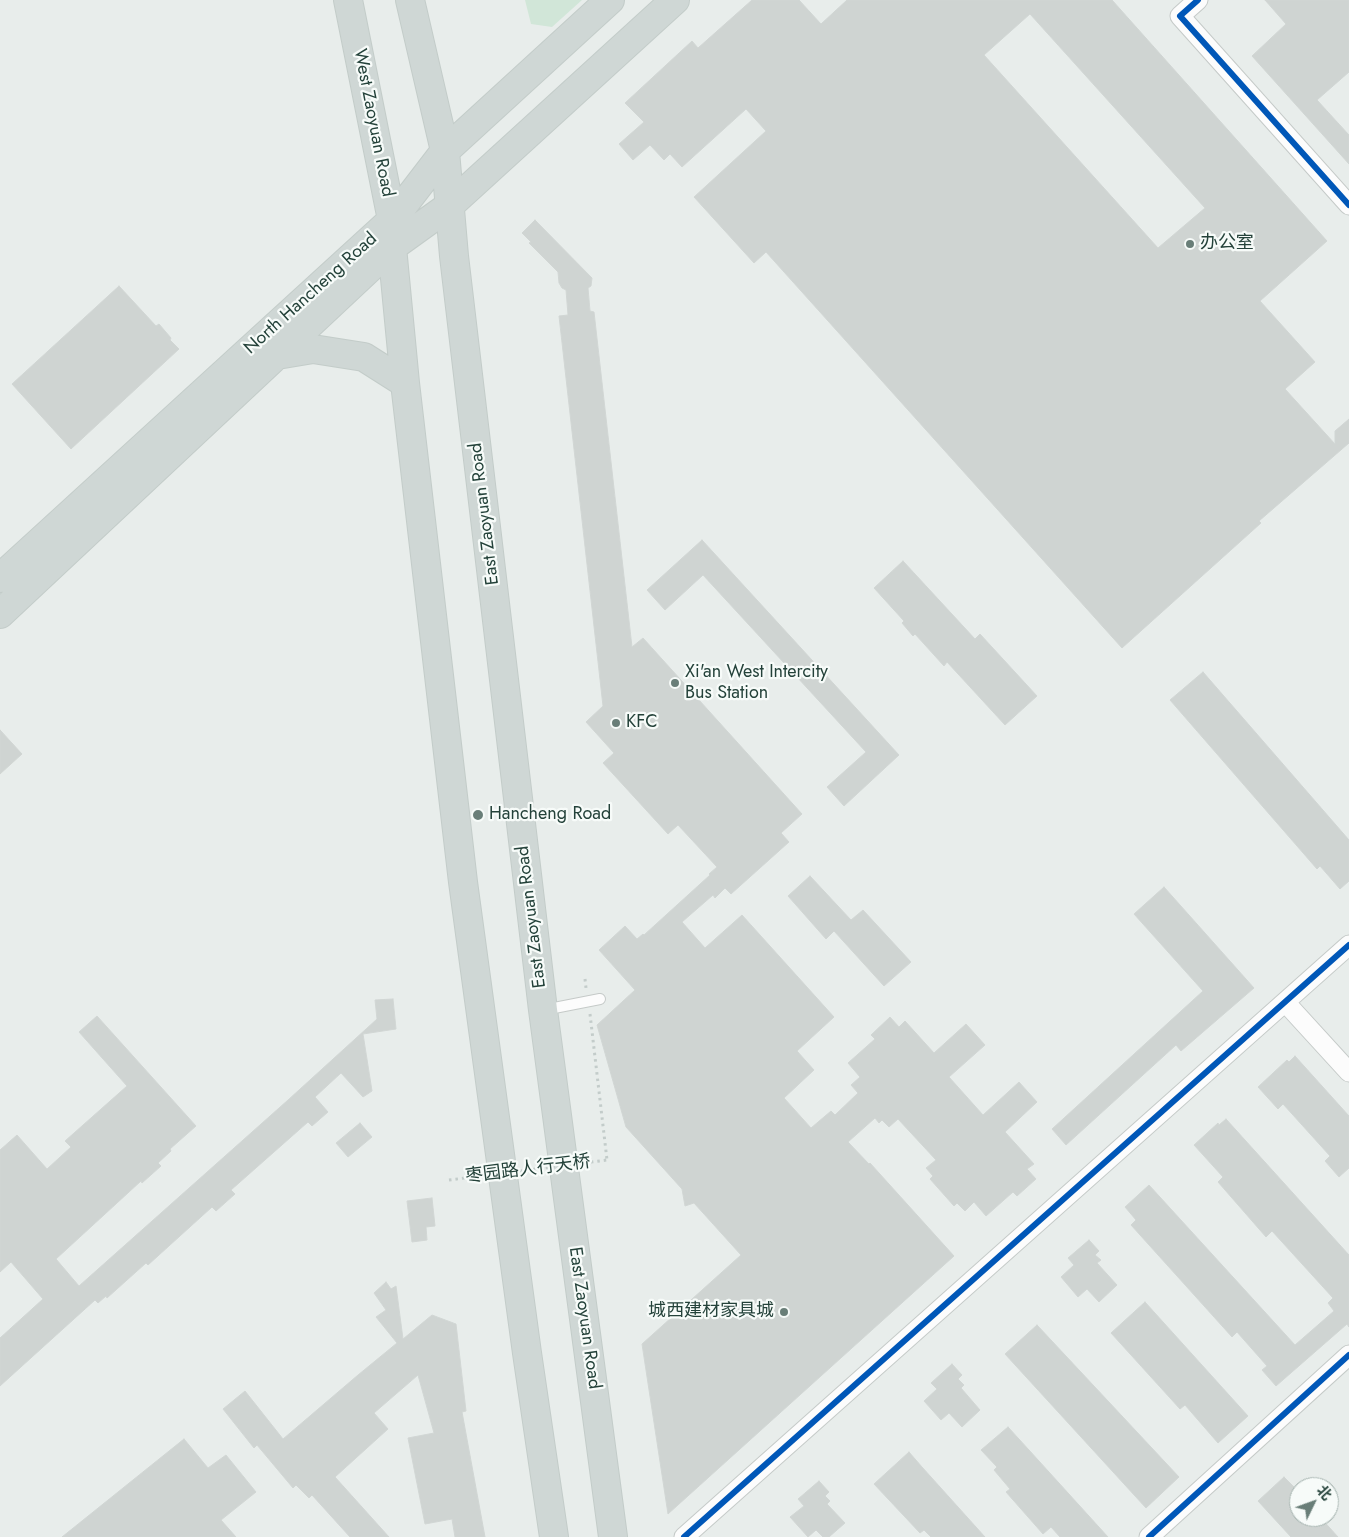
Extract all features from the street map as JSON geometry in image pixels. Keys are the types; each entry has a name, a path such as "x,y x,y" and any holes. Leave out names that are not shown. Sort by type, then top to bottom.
{"main road":[{"name":"West Zaoyuan Road","path":"348,0 392,220 392,247"},
{"path":"410,0 445,151 449,206"},
{"name":"North Hancheng Road","path":"0,578 392,220 445,151 610,0"},
{"path":"449,206 675,0"},
{"name":"North Hancheng Road","path":"0,614 392,247 449,206"},
{"name":"East Zaoyuan Road","path":"449,206 543,1010 613,1537"},
{"path":"392,247 405,383 463,882 554,1537"},
{"path":"277,355 313,349 364,357 405,383"}],"street":[{"path":"1198,0 1180,16 1349,205"},
{"path":"684,1537 1349,945"},
{"path":"1286,1002 1349,1072"},
{"path":"1149,1537 1349,1355"}],"lane":[{"path":"543,1010 600,998"}],"path":[{"path":"585,979 588,1001"}],"green space":[{"path":"525,0 582,0 552,27 531,24"}],"building":[{"path":"752,0 799,0 821,24 847,0 1112,0 1327,241 1260,301 1315,362 1285,389 1335,444 1335,431 1349,419 1349,443 1259,521 1261,523 1122,648 766,252 754,263 694,197 766,131 746,109 682,167 670,154 664,160 650,145 633,160 619,144 644,122 625,103 692,41 698,48","holes":["1030,14 1205,208 1158,248 984,55"]},
{"path":"1265,0 1349,0 1349,72 1317,100 1349,135 1349,164 1252,56 1286,24"},
{"path":"535,220 592,278 591,286 588,288 590,311 594,312 632,647 643,638 802,814 781,833 789,842 731,894 725,888 715,898 713,895 682,922 705,948 742,915 834,1017 797,1051 814,1070 784,1098 811,1128 831,1111 835,1115 858,1093 851,1085 860,1077 848,1063 875,1039 871,1035 890,1017 899,1027 905,1021 934,1053 966,1024 985,1045 949,1077 983,1115 1019,1082 1037,1102 1005,1132 1034,1164 1027,1169 1036,1179 1017,1196 1013,1192 986,1216 974,1202 965,1211 957,1203 954,1206 930,1179 933,1176 926,1168 936,1160 898,1119 889,1127 882,1120 879,1123 875,1118 848,1142 870,1163 954,1256 668,1514 642,1344 741,1255 694,1203 685,1206 682,1189 626,1127 597,1025 635,990 599,950 625,926 637,939 644,935 717,867 678,825 668,834 603,763 614,753 586,722 603,706 559,316 568,315 566,290 559,283 558,272 529,243 531,242 522,233"},
{"path":"119,286 156,326 159,324 179,349 71,449 12,384"},
{"path":"702,540 899,755 844,806 827,787 866,752 703,575 665,610 647,590"},
{"path":"903,561 975,639 980,634 1037,696 1005,725 947,662 944,666 915,634 913,636 902,623 904,621 874,588"},
{"path":"1203,672 1349,840 1349,881 1340,889 1320,866 1317,869 1170,700"},
{"path":"0,730 22,754 0,774"},
{"path":"810,876 851,920 863,910 911,962 884,986 834,931 826,939 788,896"},
{"path":"1164,887 1254,988 1181,1051 1176,1045 1066,1145 1052,1129 1203,991 1134,914"},
{"path":"393,999 396,1029 363,1034 372,1091 363,1097 341,1073 315,1097 328,1112 312,1126 308,1122 231,1190 235,1194 216,1211 212,1207 148,1265 146,1263 107,1298 106,1296 98,1303 95,1300 0,1386 0,1338 43,1299 11,1262 0,1272 0,1150 17,1135 47,1169 71,1147 65,1141 127,1086 79,1032 97,1016 196,1126 170,1149 171,1151 158,1163 161,1166 142,1183 141,1181 56,1259 79,1286 377,1019 375,1000"},
{"path":"1295,1056 1349,1116 1349,1168 1339,1177 1325,1161 1330,1156 1283,1104 1278,1109 1258,1087 1287,1060 1289,1062"},
{"path":"1226,1119 1349,1255 1349,1327 1347,1324 1276,1386 1262,1370 1267,1366 1237,1332 1232,1337 1131,1225 1136,1220 1125,1207 1149,1185 1295,1345 1334,1311 1328,1303 1333,1298 1272,1231 1266,1237 1218,1182 1223,1177 1194,1145 1218,1123 1219,1125"},
{"path":"360,1123 372,1137 348,1157 336,1143"},
{"path":"432,1198 435,1226 426,1227 427,1240 412,1242 407,1201"},
{"path":"1089,1240 1099,1251 1095,1255 1101,1260 1097,1263 1117,1285 1099,1302 1087,1289 1078,1297 1061,1277 1074,1265 1068,1258"},
{"path":"386,1282 391,1289 396,1286 403,1339 432,1315 456,1324 466,1411 462,1412 485,1537 455,1537 452,1519 425,1524 408,1438 434,1433 418,1375 374,1413 388,1429 335,1477 389,1537 350,1537 312,1495 309,1498 296,1485 293,1488 257,1445 254,1448 223,1409 245,1391 283,1439 397,1343 376,1317 386,1310 374,1293"},
{"path":"1145,1302 1248,1416 1218,1443 1185,1405 1180,1409 1111,1333"},
{"path":"1037,1325 1179,1477 1146,1508 1005,1354"},
{"path":"952,1364 962,1375 958,1379 964,1385 961,1388 980,1410 962,1427 949,1413 941,1420 924,1401 937,1389 931,1383"},
{"path":"1008,1427 1108,1537 1060,1537 1051,1527 1043,1534 1006,1492 1010,1489 994,1470 997,1467 981,1450"},
{"path":"184,1439 208,1468 226,1455 256,1492 221,1520 236,1537 62,1537"},
{"path":"909,1452 985,1537 931,1537 924,1530 920,1533 874,1484"},
{"path":"1284,1477 1289,1482 1289,1527 1329,1527 1338,1537 1291,1537 1258,1501"},
{"path":"819,1481 829,1492 825,1496 830,1501 827,1504 845,1523 829,1537 823,1537 816,1530 808,1537 790,1517 804,1506 798,1499"}],"cycle path":[{"path":"1198,0 1180,16 1349,205"},
{"path":"684,1537 1349,945"},
{"path":"1149,1537 1349,1355"}],"place":[{"name":"办公室","path":"1190,244"},
{"name":"Xi'an West Intercity Bus Station","path":"675,683"},
{"name":"KFC","path":"616,723"},
{"name":"Hancheng Road","path":"478,815"},
{"name":"城西建材家具城","path":"784,1312"}]}
